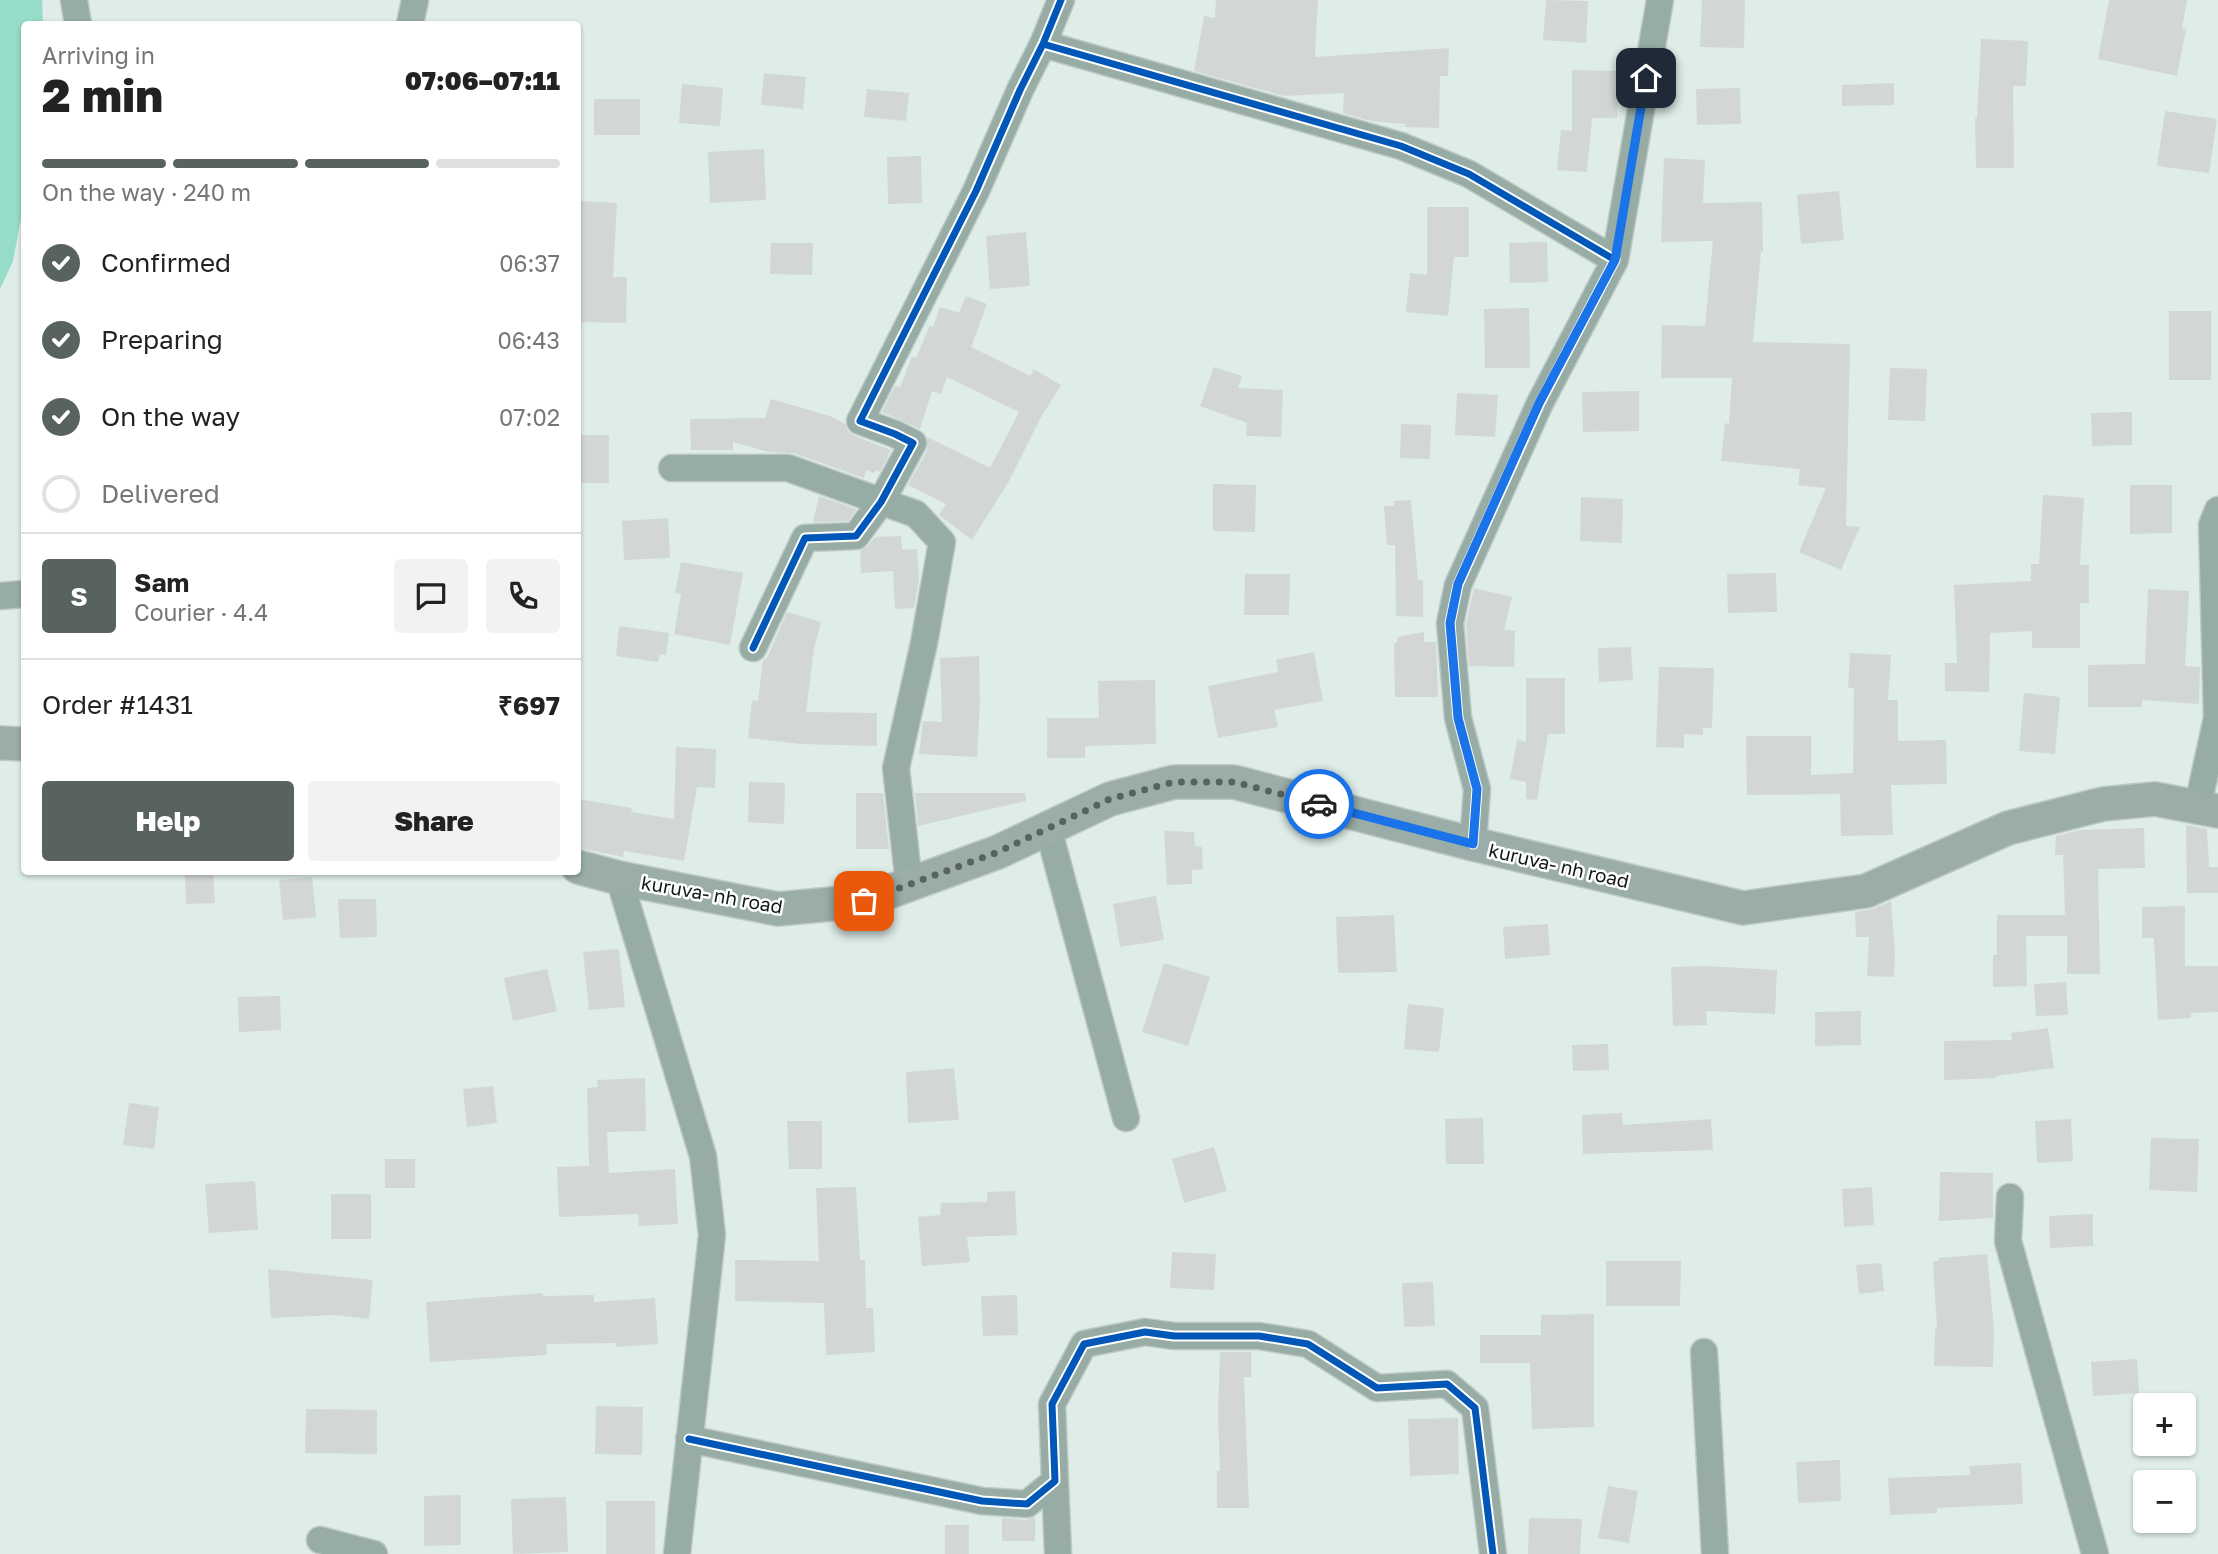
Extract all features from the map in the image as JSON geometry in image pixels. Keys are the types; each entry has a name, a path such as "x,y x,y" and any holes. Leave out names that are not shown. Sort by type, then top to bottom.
{"main road":[{"path":"0,743 21,744"},
{"name":"kuruva- nh road","path":"581,868 619,878 778,909 864,901 998,852 1110,799 1174,782 1234,782 1473,844 1743,908 1866,891 2008,828 2103,804 2155,799 2208,808"}],"street":[{"path":"75,0 78,21"},
{"path":"411,21 415,0"},
{"path":"753,648 805,538 856,536 881,502 913,443 860,421 976,191 1061,0"},
{"path":"1473,844 1477,789 1458,718 1450,623 1458,584 1539,403 1615,260 1660,0"},
{"path":"1043,44 1401,146 1469,174 1615,260"},
{"path":"673,468 788,468 916,514 942,542 896,768 909,884"},
{"path":"2208,808 2217,718 2212,525 2218,510"},
{"path":"0,596 21,594"},
{"path":"1048,828 1126,1118"},
{"path":"619,878 703,1156 712,1236 677,1554"},
{"path":"2010,1197 2008,1241 2095,1554"},
{"path":"1058,1554 1052,1404 1084,1343 1145,1332 1174,1336 1259,1336 1308,1343 1377,1388 1447,1384 1475,1408 1493,1554"},
{"path":"1704,1352 1715,1554"},
{"path":"689,1439 982,1501 1027,1504 1055,1481"},
{"path":"320,1540 374,1554"}],"shaded area":[{"path":"0,0 42,0 43,21 21,21 21,218 13,261 0,289"}],"building":[{"path":"1216,0 1318,0 1315,57 1449,48 1448,76 1440,76 1439,128 1405,127 1405,124 1371,121 1343,113 1344,93 1284,96 1194,71 1204,16 1215,18"},
{"path":"1546,0 1588,1 1586,43 1543,40"},
{"path":"1702,0 1745,0 1744,48 1700,47"},
{"path":"2109,0 2187,0 2182,28 2186,29 2177,76 2098,59"},
{"path":"1981,39 2028,41 2026,86 2013,86 2014,168 1976,168 1975,118"},
{"path":"1572,70 1618,71 1617,118 1592,118 1587,172 1557,170 1561,130 1572,131"},
{"path":"764,73 806,77 803,109 761,105"},
{"path":"1894,83 1894,105 1842,106 1842,85"},
{"path":"682,84 723,88 720,126 679,123"},
{"path":"1740,88 1741,124 1697,125 1696,89"},
{"path":"867,89 909,93 906,121 864,117"},
{"path":"594,99 640,99 640,135 594,135"},
{"path":"2165,111 2217,119 2209,173 2157,166"},
{"path":"764,149 766,200 710,203 708,152"},
{"path":"921,156 922,203 888,204 887,157"},
{"path":"1664,158 1705,160 1703,203 1762,202 1763,251 1753,342 1850,344 1846,526 1860,527 1841,570 1799,552 1826,488 1798,485 1800,469 1721,461 1725,423 1729,424 1732,378 1661,378 1662,325 1705,326 1713,241 1661,242"},
{"path":"1839,191 1844,240 1801,244 1797,195"},
{"path":"581,201 617,203 613,277 627,277 626,323 581,322"},
{"path":"1427,207 1469,207 1469,257 1454,257 1448,316 1406,312 1410,273 1427,275"},
{"path":"1026,232 1030,286 990,289 986,236"},
{"path":"1547,242 1548,282 1510,283 1509,243"},
{"path":"771,243 813,243 812,275 770,274"},
{"path":"966,296 987,304 971,347 1030,376 1034,369 1061,385 1040,419 1008,483 972,540 939,515 946,504 908,485 927,451 927,437 990,468 1019,412 947,377 941,394 932,391 920,429 882,412 895,386 900,387 912,356 916,358 930,325 933,327 940,307 959,313"},
{"path":"1529,308 1530,368 1485,368 1484,309"},
{"path":"2169,311 2211,311 2211,380 2169,380"},
{"path":"1214,367 1242,376 1238,388 1283,390 1281,437 1246,436 1247,423 1200,406"},
{"path":"1890,368 1927,369 1925,421 1888,420"},
{"path":"1639,391 1639,431 1583,432 1582,392"},
{"path":"1457,393 1498,395 1495,437 1455,435"},
{"path":"771,399 830,416 845,424 848,431 855,436 891,450 880,472 866,470 864,478 793,453 768,452 733,442 733,450 691,450 690,419 765,418"},
{"path":"2132,412 2132,445 2092,446 2091,413"},
{"path":"1401,424 1431,425 1430,459 1400,458"},
{"path":"581,435 609,435 609,483 581,483"},
{"path":"1213,484 1256,485 1255,532 1213,531"},
{"path":"2130,485 2172,485 2172,533 2130,534"},
{"path":"2043,495 2084,498 2080,565 2089,565 2089,603 2080,603 2080,648 2032,648 2032,631 1990,633 1989,692 1945,691 1945,663 1957,663 1954,585 2031,581 2031,564 2039,564"},
{"path":"819,496 856,510 848,521 813,522"},
{"path":"1581,497 1623,499 1622,543 1580,541"},
{"path":"1411,500 1418,580 1423,580 1423,617 1396,616 1395,545 1387,545 1384,506 1394,506 1394,501"},
{"path":"668,518 670,558 624,560 622,521"},
{"path":"901,536 902,550 917,549 919,580 914,608 895,609 893,571 861,573 860,551 875,537"},
{"path":"681,562 743,573 730,645 674,634 681,594 675,593"},
{"path":"1776,573 1777,612 1728,613 1727,574"},
{"path":"1245,574 1290,574 1289,615 1244,615"},
{"path":"1474,588 1512,597 1504,630 1515,631 1514,667 1469,666 1466,624"},
{"path":"2148,589 2189,591 2185,666 2200,667 2199,704 2142,700 2142,707 2088,707 2088,665 2145,664"},
{"path":"787,612 821,622 814,649 806,712 877,713 877,746 801,744 748,738 752,700 758,701 763,660 767,658"},
{"path":"619,626 669,633 666,655 660,654 658,662 616,656"},
{"path":"1424,632 1424,642 1436,642 1438,697 1395,697 1394,643 1397,643 1397,637"},
{"path":"1631,647 1633,680 1599,682 1598,648"},
{"path":"1314,652 1323,701 1274,710 1278,727 1218,738 1208,686 1278,672 1276,660"},
{"path":"1850,653 1891,655 1888,700 1898,700 1898,741 1946,740 1947,784 1891,785 1893,835 1841,836 1840,794 1747,795 1746,736 1811,736 1811,775 1853,773 1854,688 1848,688"},
{"path":"979,656 977,757 919,754 923,721 942,722 940,658"},
{"path":"1659,667 1714,668 1712,728 1703,728 1703,735 1684,734 1684,748 1656,747"},
{"path":"1526,678 1565,678 1565,734 1548,734 1537,800 1526,799 1526,782 1510,779 1517,740 1526,742"},
{"path":"1155,680 1156,744 1085,746 1085,758 1047,758 1047,718 1099,718 1098,681"},
{"path":"2024,693 2060,697 2055,754 2019,751"},
{"path":"676,747 716,749 715,788 697,787 684,861 624,851 623,857 581,849 581,800 632,808 631,812 674,819"},
{"path":"749,782 785,783 784,824 748,822"},
{"path":"856,793 883,793 889,849 856,849"},
{"path":"915,793 1025,793 1026,801 918,826"},
{"path":"2186,825 2207,829 2209,867 2218,867 2218,893 2187,893"},
{"path":"2144,828 2145,868 2098,869 2100,974 2067,974 2067,936 2026,936 2027,986 1993,987 1993,955 1997,955 1997,915 2065,915 2063,855 2055,855 2056,836 2080,830"},
{"path":"1164,831 1194,832 1195,846 1202,847 1203,869 1192,870 1192,884 1167,885"},
{"path":"185,875 213,875 215,903 186,904"},
{"path":"312,877 316,917 283,920 279,880"},
{"path":"1156,896 1164,940 1120,947 1113,904"},
{"path":"338,899 376,899 377,937 340,938"},
{"path":"1891,901 1894,977 1867,976 1869,937 1856,937 1855,912 1873,909"},
{"path":"2185,906 2185,966 2218,966 2218,1012 2190,1013 2191,1018 2158,1020 2154,938 2142,938 2142,907"},
{"path":"1394,915 1397,972 1338,973 1336,917"},
{"path":"1548,924 1550,955 1505,959 1503,927"},
{"path":"619,949 625,1007 589,1010 583,952"},
{"path":"1164,963 1210,977 1188,1046 1142,1032"},
{"path":"1671,967 1777,970 1775,1014 1706,1011 1707,1025 1673,1026"},
{"path":"547,969 557,1011 513,1021 504,978"},
{"path":"2066,982 2068,1015 2036,1016 2034,984"},
{"path":"280,996 281,1030 239,1032 238,997"},
{"path":"1408,1004 1444,1008 1439,1052 1404,1049"},
{"path":"1861,1011 1861,1045 1815,1046 1815,1012"},
{"path":"2048,1028 2054,1068 1996,1078 1944,1080 1944,1041 2012,1040 2011,1033"},
{"path":"1608,1044 1609,1070 1573,1071 1572,1045"},
{"path":"954,1068 959,1120 908,1123 906,1072"},
{"path":"645,1078 646,1131 607,1132 609,1173 675,1169 678,1224 639,1226 638,1214 559,1217 557,1167 589,1166 587,1088 598,1087 597,1080"},
{"path":"493,1086 497,1123 467,1127 463,1089"},
{"path":"129,1103 159,1107 154,1149 123,1145"},
{"path":"1622,1113 1623,1125 1711,1119 1713,1150 1583,1154 1582,1115"},
{"path":"1483,1118 1484,1164 1446,1164 1445,1119"},
{"path":"2071,1119 2073,1161 2037,1163 2035,1121"},
{"path":"787,1121 822,1121 822,1169 789,1169"},
{"path":"2151,1138 2199,1139 2197,1192 2149,1190"},
{"path":"1214,1147 1227,1191 1184,1203 1172,1159"},
{"path":"385,1159 415,1159 415,1188 385,1188"},
{"path":"1940,1172 1993,1173 1993,1218 1939,1221"},
{"path":"255,1181 258,1230 209,1233 205,1184"},
{"path":"856,1187 860,1260 865,1260 866,1308 873,1308 875,1352 826,1355 824,1303 735,1301 735,1260 819,1261 816,1188"},
{"path":"1872,1187 1874,1225 1844,1227 1842,1189"},
{"path":"1015,1191 1017,1235 967,1237 970,1262 922,1266 918,1217 940,1215 941,1203 987,1202 987,1192"},
{"path":"331,1194 371,1194 371,1239 331,1239"},
{"path":"2093,1214 2093,1246 2050,1248 2049,1216"},
{"path":"1172,1252 1216,1254 1214,1290 1170,1288"},
{"path":"1987,1254 1994,1330 1993,1367 1934,1366 1937,1329 1933,1261 1939,1261 1939,1258"},
{"path":"1606,1261 1681,1261 1680,1306 1606,1306"},
{"path":"1881,1263 1884,1291 1859,1294 1856,1265"},
{"path":"268,1269 373,1280 369,1319 334,1315 271,1318"},
{"path":"1433,1282 1435,1326 1404,1327 1402,1283"},
{"path":"543,1293 543,1296 594,1295 594,1302 655,1298 658,1344 616,1347 616,1343 546,1344 547,1355 430,1362 426,1302"},
{"path":"1017,1295 1018,1335 983,1336 981,1296"},
{"path":"1594,1314 1594,1427 1532,1429 1530,1363 1480,1363 1480,1335 1541,1335 1541,1315"},
{"path":"1220,1352 1251,1352 1251,1377 1244,1377 1249,1508 1217,1508 1217,1471 1220,1471"},
{"path":"2137,1359 2139,1393 2093,1396 2091,1362"},
{"path":"596,1406 643,1407 642,1455 595,1454"},
{"path":"306,1409 377,1410 377,1454 305,1453"},
{"path":"1458,1418 1459,1474 1410,1476 1408,1419"},
{"path":"1840,1460 1841,1501 1798,1503 1796,1462"},
{"path":"2021,1463 2023,1504 1937,1508 1937,1513 1890,1515 1888,1478 1970,1475 1969,1466"},
{"path":"1608,1486 1638,1491 1629,1543 1598,1538"},
{"path":"461,1495 461,1545 424,1546 424,1496"},
{"path":"566,1497 568,1552 513,1554 511,1499"},
{"path":"606,1501 655,1501 655,1554 606,1554"},
{"path":"1035,1517 1035,1541 1002,1541 1002,1518 1026,1520"},
{"path":"1529,1518 1582,1519 1580,1554 1528,1554"},
{"path":"945,1525 969,1525 969,1554 945,1554"}],"cycle path":[{"path":"1061,0 1043,44 1401,146 1469,174 1615,260 1540,403 1458,585 1450,623 1458,718 1477,789 1473,844"},
{"path":"753,648 805,538 856,536 881,502 913,443 860,421 976,191 1043,44"},
{"path":"689,1439 982,1501 1027,1504 1055,1481 1052,1404 1084,1344 1145,1332 1174,1336 1259,1336 1308,1344 1377,1388 1447,1384 1475,1408 1493,1554"}],"way so far":[{"path":"864,901 998,852 1110,799 1174,782 1234,782 1319,804"}],"route":[{"path":"1319,804 1473,844 1477,789 1458,718 1450,623 1458,584 1539,403 1615,260 1646,78"}]}
